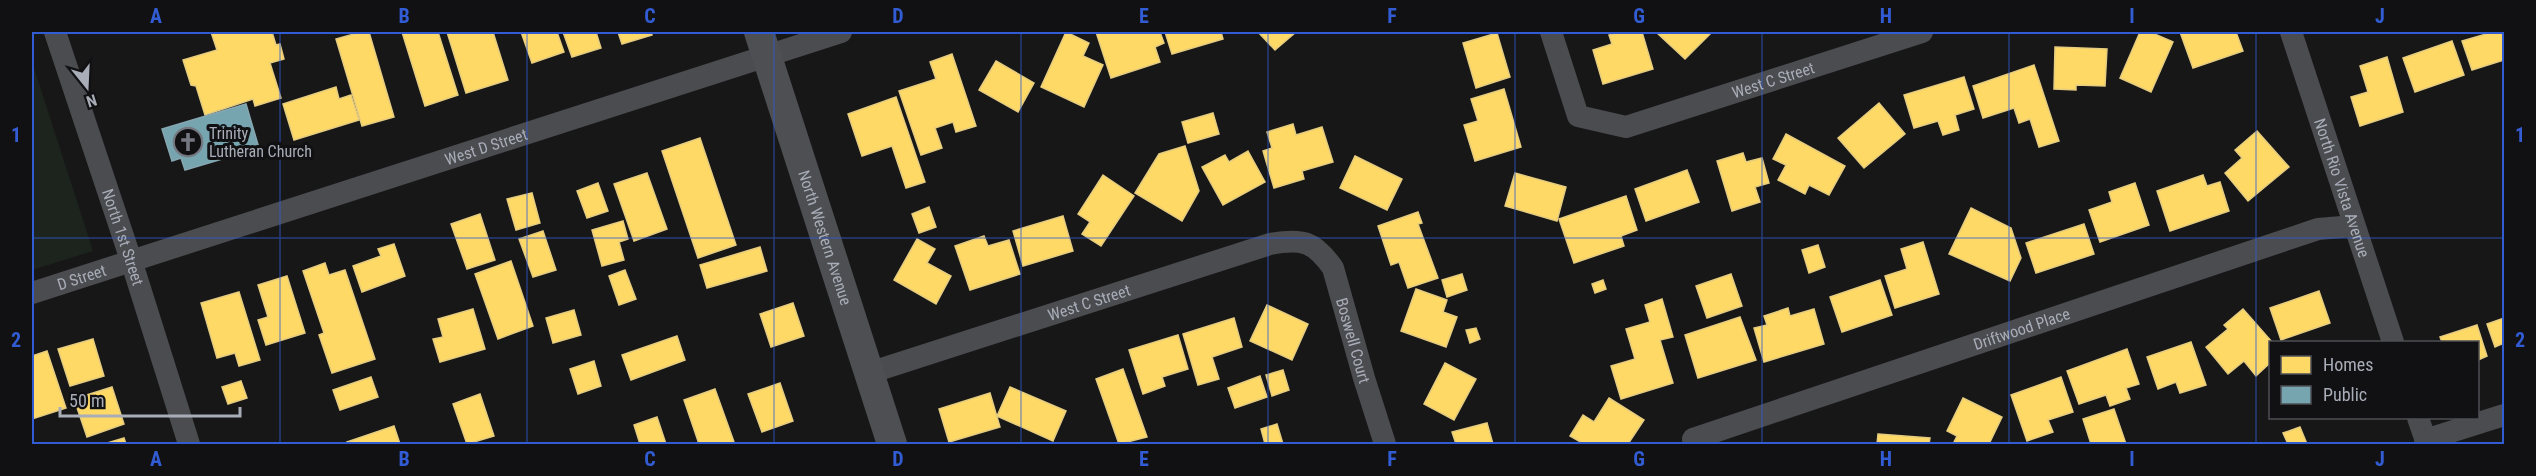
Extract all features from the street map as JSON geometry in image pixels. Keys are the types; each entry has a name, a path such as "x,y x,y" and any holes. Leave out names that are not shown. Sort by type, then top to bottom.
{"main road":[{"name":"North Western Avenue","path":"763,43 892,444"}],"street":[{"name":"North 1st Street","path":"55,32 132,260 189,444"},
{"name":"West D Street","path":"132,260 763,43 841,32"},
{"name":"West C Street","path":"1551,32 1578,116 1626,128 1922,32"},
{"name":"North Rio Vista Avenue","path":"2290,32 2393,341"},
{"name":"Driftwood Place","path":"1694,442 2318,229 2354,226"},
{"name":"West C Street","path":"869,373 1270,244 1291,240 1311,244"},
{"name":"Boswell Court","path":"1311,244 1323,254 1333,268 1385,444"},
{"name":"D Street","path":"32,292 132,260"},
{"path":"2419,419 2426,442 2505,415"}],"shaded area":[{"path":"32,62 93,251 32,270"}],"building: Homes":[{"path":"211,32 272,32 276,45 280,44 284,59 270,63 281,98 255,106 253,99 205,115 196,86 191,85 183,60 217,50"},
{"path":"369,32 394,117 362,126 336,39"},
{"path":"402,32 438,32 458,95 425,106"},
{"path":"447,32 493,32 508,80 466,93"},
{"path":"521,32 557,32 564,52 532,63"},
{"path":"563,32 596,32 601,48 572,57"},
{"path":"618,32 651,32 652,35 622,44"},
{"path":"1066,32 1089,43 1083,56 1103,65 1084,107 1041,87"},
{"path":"1096,32 1160,32 1164,43 1155,47 1160,62 1111,78"},
{"path":"1165,32 1221,32 1223,39 1172,54"},
{"path":"1258,32 1296,32 1275,50"},
{"path":"1621,32 1642,32 1653,69 1603,84 1593,50 1612,44 1609,35"},
{"path":"1656,32 1712,32 1685,59"},
{"path":"2140,32 2150,32 2173,42 2151,92 2120,78"},
{"path":"2180,32 2236,32 2243,51 2193,68"},
{"path":"2493,32 2504,32 2504,60 2472,70 2462,41"},
{"path":"1497,33 1510,77 1476,88 1463,43"},
{"path":"2452,41 2464,75 2415,92 2403,58"},
{"path":"2055,47 2107,49 2105,86 2076,85 2076,90 2054,89"},
{"path":"952,54 976,126 956,132 953,122 935,128 942,148 921,155 899,91 936,79 930,62"},
{"path":"2387,57 2403,112 2360,126 2351,97 2368,92 2360,66"},
{"path":"996,61 1034,83 1018,112 979,90"},
{"path":"2034,65 2059,141 2039,147 2030,119 2019,123 2014,108 1983,118 1973,86"},
{"path":"1964,77 1974,109 1955,115 1959,130 1943,135 1938,121 1914,128 1904,95"},
{"path":"336,87 339,99 351,95 359,120 294,140 283,104"},
{"path":"1504,89 1521,147 1475,161 1464,125 1478,121 1471,99"},
{"path":"896,97 925,182 906,188 892,146 862,156 848,114"},
{"path":"1879,103 1905,134 1864,168 1838,138"},
{"path":"1213,113 1219,134 1188,143 1182,122"},
{"path":"1293,124 1296,135 1322,127 1333,162 1302,171 1304,179 1274,188 1263,151 1272,148 1267,132"},
{"path":"2257,131 2289,167 2248,201 2225,173 2242,158 2235,150"},
{"path":"1786,134 1845,166 1829,195 1809,185 1805,194 1778,180 1786,165 1773,159"},
{"path":"700,138 736,245 698,258 662,151"},
{"path":"1185,146 1199,191 1182,221 1135,193 1159,154"},
{"path":"1248,151 1265,182 1223,205 1202,167 1225,155 1229,162"},
{"path":"1743,153 1746,162 1762,158 1769,183 1755,187 1760,202 1732,211 1717,161"},
{"path":"1355,156 1402,179 1387,210 1340,188"},
{"path":"1687,170 1699,202 1646,221 1635,189"},
{"path":"647,173 667,229 634,241 614,184"},
{"path":"1515,173 1566,187 1557,221 1505,206"},
{"path":"1103,175 1134,196 1101,246 1082,234 1090,222 1078,214"},
{"path":"2203,175 2207,186 2220,182 2229,211 2170,231 2157,191"},
{"path":"598,183 608,211 587,218 577,191"},
{"path":"2135,183 2149,225 2100,242 2089,210 2112,202 2109,192"},
{"path":"532,193 540,223 516,230 507,199"},
{"path":"1626,196 1637,230 1621,236 1624,246 1574,263 1559,219"},
{"path":"929,207 936,227 919,233 912,214"},
{"path":"1971,208 2011,228 2021,258 2010,281 1949,254"},
{"path":"1418,212 1422,223 1418,224 1438,278 1408,288 1399,262 1391,265 1378,226"},
{"path":"480,214 495,260 467,269 451,224"},
{"path":"1063,216 1073,251 1023,266 1013,231"},
{"path":"623,221 628,239 619,242 624,260 602,266 592,230"},
{"path":"2084,224 2094,254 2036,273 2026,243"},
{"path":"543,231 556,270 533,277 519,239"},
{"path":"984,236 988,246 1009,240 1020,274 970,290 955,246"},
{"path":"917,239 935,249 927,263 951,276 936,304 894,280"},
{"path":"1923,242 1939,294 1895,308 1885,276 1907,269 1901,249"},
{"path":"394,244 405,276 362,292 353,266 381,256 378,249"},
{"path":"1818,245 1825,267 1809,273 1802,250"},
{"path":"760,247 767,271 707,288 700,265"},
{"path":"511,261 533,326 498,339 475,274"},
{"path":"325,263 329,275 345,270 375,359 332,373 319,335 324,333 303,271"},
{"path":"625,270 636,299 619,305 609,276"},
{"path":"1462,274 1467,290 1447,297 1442,280"},
{"path":"1731,274 1742,306 1707,318 1696,286"},
{"path":"287,276 305,333 266,345 258,320 268,317 258,285"},
{"path":"1603,280 1606,289 1595,293 1592,284"},
{"path":"1880,280 1892,315 1842,332 1830,297"},
{"path":"1416,289 1447,300 1443,312 1457,317 1446,347 1401,331"},
{"path":"2319,291 2330,323 2281,340 2270,308"},
{"path":"239,292 260,360 239,366 235,353 217,358 201,303"},
{"path":"1662,299 1673,337 1660,340 1673,383 1621,399 1611,366 1635,359 1626,329 1650,322 1645,305"},
{"path":"793,303 804,336 771,347 760,314"},
{"path":"1267,305 1308,324 1292,360 1250,341"},
{"path":"1788,308 1790,316 1814,309 1824,344 1764,362 1754,328 1767,325 1764,316"},
{"path":"473,309 485,349 440,362 433,339 443,337 438,319"},
{"path":"2243,309 2271,341 2269,341 2269,364 2256,376 2244,361 2228,374 2206,347 2228,329 2224,325"},
{"path":"574,310 581,335 553,343 546,318"},
{"path":"1740,317 1756,360 1698,378 1685,335"},
{"path":"1234,318 1242,347 1212,357 1219,379 1198,385 1183,334"},
{"path":"2504,318 2504,343 2495,347 2487,324"},
{"path":"2477,325 2487,356 2479,360 2479,341 2442,341 2440,337"},
{"path":"1476,328 1480,339 1470,343 1466,330"},
{"path":"1178,335 1188,369 1162,377 1165,386 1143,394 1129,350"},
{"path":"677,336 685,360 631,380 622,355"},
{"path":"93,339 104,376 70,386 58,349"},
{"path":"2191,342 2206,385 2180,393 2176,382 2158,389 2147,357"},
{"path":"2127,349 2139,384 2126,388 2130,399 2110,406 2106,395 2079,404 2067,371"},
{"path":"47,351 66,408 32,419 32,356"},
{"path":"594,361 601,386 578,394 570,369"},
{"path":"1445,363 1476,379 1454,420 1424,404"},
{"path":"1123,369 1147,437 1119,444 1096,379"},
{"path":"1283,370 1289,390 1272,396 1266,375"},
{"path":"1260,376 1267,397 1235,408 1228,388"},
{"path":"371,377 378,397 340,410 333,390"},
{"path":"2061,377 2073,412 2048,420 2053,432 2027,441 2011,395"},
{"path":"241,381 247,398 228,404 222,387"},
{"path":"780,383 793,421 762,432 748,394"},
{"path":"112,387 124,424 87,437 74,399"},
{"path":"1010,387 1066,411 1053,441 997,416"},
{"path":"715,389 734,442 699,444 684,400"},
{"path":"990,393 1000,427 949,442 939,409"},
{"path":"480,394 494,436 467,444 453,404"},
{"path":"1609,398 1644,420 1628,444 1584,444 1570,436 1583,415 1594,422"},
{"path":"1963,398 2002,417 1989,444 1953,444 1957,436 1947,431"},
{"path":"2114,409 2126,444 2091,444 2083,419"},
{"path":"657,417 666,444 640,444 634,425"},
{"path":"1487,423 1493,444 1456,444 1452,432"},
{"path":"1277,424 1283,444 1265,444 1261,429"},
{"path":"394,426 400,444 348,444 347,442"},
{"path":"2300,427 2307,444 2288,444 2283,433"},
{"path":"1878,434 1930,438 1929,444 1877,444"},
{"path":"124,438 126,444 104,444"}],"building: Public":[{"path":"246,104 259,148 185,170 181,158 172,161 162,129"}],"place":[{"name":"Trinity Lutheran Church","path":"188,142"}]}
